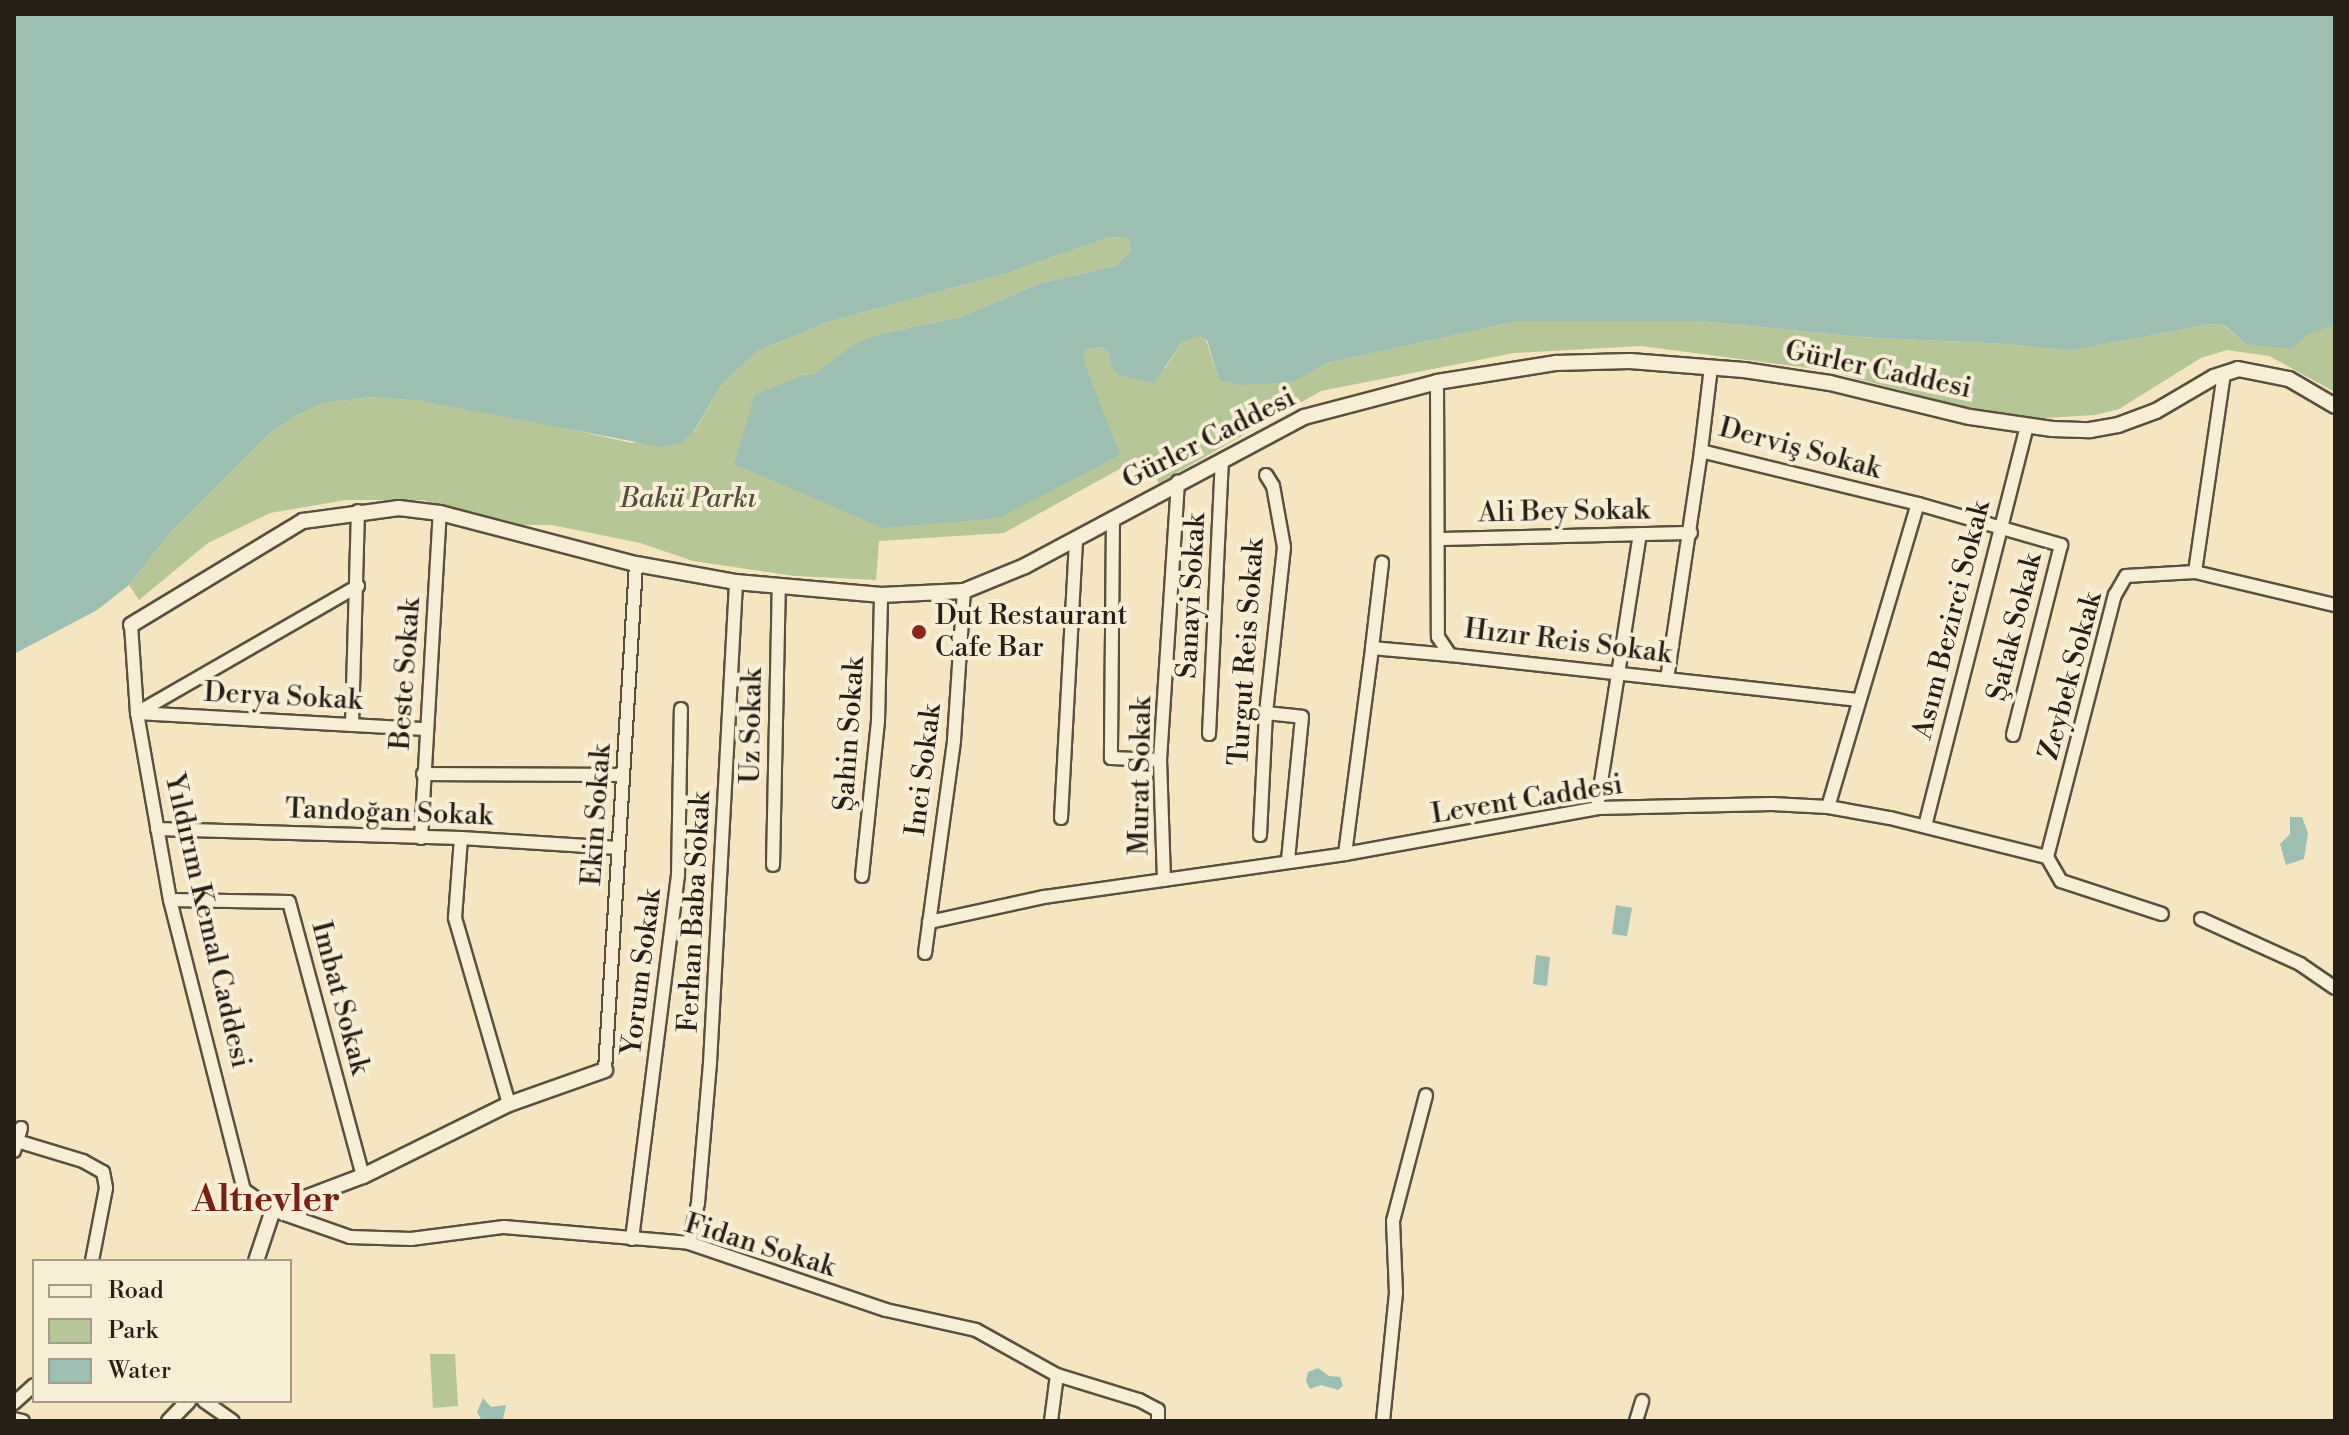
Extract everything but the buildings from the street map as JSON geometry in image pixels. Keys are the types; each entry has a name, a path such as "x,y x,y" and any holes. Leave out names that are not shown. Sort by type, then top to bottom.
{"street":[{"name":"Gürler Caddesi","path":"131,625 303,521 358,511 399,508 440,513 636,564 736,582 881,595 964,591 1025,566 1304,417 1437,382 1582,362 1711,367 1830,383 2027,427 2090,430 2118,425 2156,411 2238,369 2278,375 2335,406"},
{"name":"Derviş Sokak","path":"1711,367 1701,451 2000,526"},
{"path":"2224,374 2195,572 2335,605"},
{"name":"Hızır Reis Sokak","path":"1437,382 1438,637 1450,655 1858,700"},
{"name":"Asım Bezirci Sokak","path":"1925,826 2027,427"},
{"path":"1667,679 1701,451"},
{"name":"Sanayi Sokak","path":"1209,734 1222,460"},
{"name":"Turgut Reis Sokak","path":"1260,835 1266,713 1284,547 1273,486 1266,475"},
{"name":"Murat Sokak","path":"1164,880 1160,760 1178,482"},
{"path":"1828,807 1918,504"},
{"path":"352,725 358,511"},
{"name":"Beste Sokak","path":"421,838 440,513"},
{"path":"1113,518 1111,758 1160,760"},
{"name":"Şafak Sokak","path":"2000,526 2061,545 2013,735"},
{"name":"Ali Bey Sokak","path":"1438,539 1691,533"},
{"path":"1597,808 1640,534"},
{"path":"1061,818 1076,539"},
{"path":"1345,854 1382,563"},
{"name":"Ekin Sokak","path":"605,1070 636,564"},
{"name":"Zeybek Sokak","path":"2047,857 2115,595 2126,576 2195,572"},
{"name":"Ferhan Baba Sokak","path":"689,1243 698,1203 710,1063 736,582"},
{"path":"137,713 358,586"},
{"name":"Uz Sokak","path":"773,865 779,587"},
{"name":"Inci Sokak","path":"925,953 954,740 964,591"},
{"name":"Şahin Sokak","path":"862,876 878,721 881,595"},
{"name":"Yıldırım Kemal Caddesi","path":"131,625 137,713 170,900 244,1190 273,1210"},
{"path":"1372,648 1450,655"},
{"name":"Yorum Sokak","path":"632,1239 678,876 681,709"},
{"name":"Derya Sokak","path":"137,713 426,729"},
{"path":"1266,713 1302,717 1288,861"},
{"path":"423,774 623,775"},
{"name":"Levent Caddesi","path":"929,922 1044,897 1345,854 1597,808 1772,804 1828,807 1925,826 2047,857"},
{"name":"Tandoğan Sokak","path":"157,829 461,838 619,848"},
{"path":"461,838 455,918 509,1104"},
{"path":"2047,857 2061,881 2162,914"},
{"name":"Imbat Sokak","path":"170,900 289,902 363,1176"},
{"path":"2201,919 2300,964 2335,988"},
{"path":"257,1259 273,1210 363,1176 509,1104 605,1070"},
{"path":"1383,1421 1396,1293 1393,1221 1426,1095"},
{"path":"21,1128 15,1146 83,1161 103,1172 106,1188 92,1259"},
{"name":"Fidan Sokak","path":"273,1210 350,1237 411,1239 504,1227 689,1243 886,1310 976,1330 1057,1375 1139,1400 1158,1410 1158,1421"},
{"path":"1051,1421 1057,1375"},
{"path":"14,1403 32,1387"},
{"path":"1636,1421 1642,1401"},
{"path":"169,1421 186,1403"},
{"path":"207,1403 233,1421"},
{"path":"14,1419 23,1421"}],"green space":[{"name":"Bakü Parkı","path":"1111,237 1128,238 1131,250 1115,266 1041,283 960,317 876,335 814,374 803,375 1119,455 1083,362 1085,350 1100,347 1108,352 1111,366 1165,368 1182,342 1198,335 1206,340 1219,380 1307,374 1328,363 1519,321 1700,321 1859,337 2006,344 2070,351 2211,324 2224,326 2246,344 2335,325 2335,392 2269,356 2227,350 2201,358 2119,409 2095,415 2028,419 1980,411 1824,370 1641,346 1514,353 1321,391 1159,483 1143,456 1004,533 879,541 876,580 795,576 693,561 640,543 552,525 524,525 422,500 346,500 270,513 208,543 139,600 129,585 171,532 269,434 295,416 324,403 372,397 422,401 479,409 632,443 694,432 722,384 758,351 828,322 1004,274"},
{"path":"430,1354 455,1354 458,1406 433,1408"}],"water":[{"path":"14,14 2335,14 2335,325 2308,334 2292,349 2246,344 2225,326 2211,324 2070,351 2006,344 1859,337 1700,321 1519,321 1328,363 1292,382 1240,385 1219,380 1207,340 1198,336 1182,342 1154,383 1119,375 1111,366 1108,352 1101,347 1085,350 1084,362 1120,455 999,518 883,528 734,464 755,395 803,375 814,374 852,346 876,335 960,317 1041,283 1115,266 1131,250 1128,238 1111,237 1004,274 828,322 758,351 722,384 694,431 681,443 662,447 422,401 372,397 324,403 295,416 269,434 171,532 129,585 97,610 14,654"},
{"path":"2290,817 2302,817 2308,833 2304,859 2286,865 2280,844 2290,834"},
{"path":"1616,905 1632,908 1627,936 1612,934"},
{"path":"1536,955 1550,957 1547,986 1533,984"},
{"path":"1318,1368 1329,1376 1340,1377 1343,1386 1338,1390 1321,1385 1310,1389 1306,1381 1308,1372"},
{"path":"483,1398 491,1407 506,1405 503,1419 482,1421 477,1412"}],"place":[{"name":"Dut Restaurant Cafe Bar","path":"919,632"}],"district":[{"name":"Altıevler","path":"266,1201"}]}
